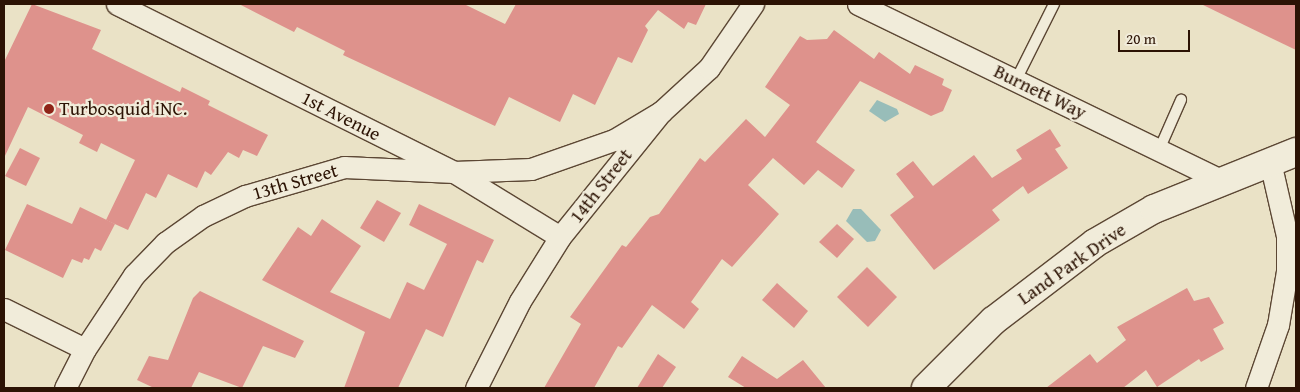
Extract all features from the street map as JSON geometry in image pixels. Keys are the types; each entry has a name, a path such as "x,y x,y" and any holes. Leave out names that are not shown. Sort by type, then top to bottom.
{"main road":[{"name":"Land Park Drive","path":"926,388 993,322 1087,248 1154,209 1221,180 1296,152"}],"street":[{"name":"1st Avenue","path":"117,4 454,172 560,237"},
{"name":"14th Street","path":"476,388 520,301 560,237 661,112 709,68 753,4"},
{"name":"Burnett Way","path":"868,6 1221,180"},
{"name":"13th Street","path":"66,388 85,349 134,274 165,243 211,212 295,178 344,168 454,172 531,169 614,140 661,112"},
{"path":"1256,388 1278,325 1287,271 1287,236 1270,162"},
{"path":"4,309 85,349"}],"lane":[{"path":"1016,80 1054,4"},
{"path":"1160,150 1181,100"}],"water":[{"path":"877,100 897,109 899,114 885,122 869,111"},
{"path":"853,209 861,209 881,230 875,241 867,242 846,221"}],"building":[{"path":"32,4 101,30 92,49 180,92 182,87 210,101 208,105 268,135 257,156 243,150 239,158 228,152 211,175 205,171 197,188 168,174 156,198 146,193 128,230 106,220 135,160 101,143 97,152 79,143 83,135 28,107 4,158 4,62"},
{"path":"239,4 464,4 505,24 516,4 706,4 696,25 688,22 684,29 658,10 645,26 648,30 632,63 618,57 595,105 573,94 560,122 509,97 495,126 343,55 345,51 297,27 294,32"},
{"path":"1201,4 1296,4 1296,50"},
{"path":"834,30 874,59 879,52 910,74 915,65 944,79 942,85 952,90 943,111 931,116 860,81 816,142 855,170 842,188 818,170 804,185 773,158 748,185 779,214 732,267 722,259 691,302 699,309 684,329 652,305 622,348 618,346 594,388 544,388 581,324 570,317 622,245 626,247 650,217 659,214 700,158 705,162 746,119 765,137 790,105 765,87 800,36 807,40 827,39"},
{"path":"1050,129 1061,146 1055,149 1068,168 1028,194 1023,186 992,210 1000,220 934,270 890,215 914,197 896,174 913,161 933,186 974,155 992,178 1022,159 1016,150"},
{"path":"20,148 40,158 26,186 5,176"},
{"path":"377,200 401,213 384,242 360,228"},
{"path":"27,204 72,224 80,207 115,224 101,251 95,248 89,260 84,258 82,263 72,259 63,278 5,250"},
{"path":"419,204 494,240 483,263 477,260 443,337 426,329 398,388 344,388 365,332 262,280 298,227 311,236 322,219 361,246 330,292 390,319 407,282 424,290 447,244 409,225"},
{"path":"837,224 854,239 837,258 819,242"},
{"path":"867,267 897,297 868,327 837,297"},
{"path":"777,283 808,311 794,328 762,300"},
{"path":"1187,288 1194,301 1209,297 1224,323 1213,329 1224,349 1201,362 1199,359 1157,387 1146,370 1123,388 1046,388 1090,354 1097,363 1126,340 1117,327"},
{"path":"200,291 304,341 295,358 263,346 242,388 199,372 191,388 154,388 137,380 149,356 168,360 193,298"},
{"path":"658,354 676,367 662,388 637,388"},
{"path":"742,356 777,379 803,360 826,388 746,388 728,377"}],"place":[{"name":"Turbosquid iNC.","path":"49,109"}]}
